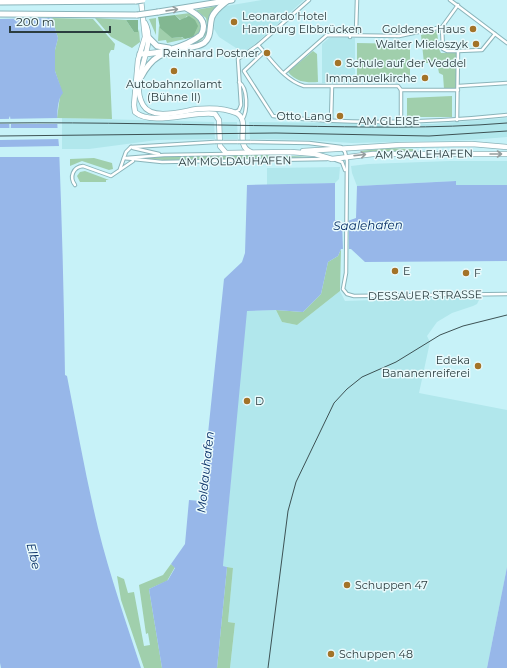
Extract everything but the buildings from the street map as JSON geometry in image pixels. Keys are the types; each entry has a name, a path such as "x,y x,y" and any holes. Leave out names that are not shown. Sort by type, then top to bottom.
{"highway":[{"path":"0,2 140,0"},
{"path":"0,14 137,15 229,1"},
{"path":"140,76 155,57 197,46 205,42 209,36 212,16 229,1"},
{"path":"142,53 172,48 194,40 203,31 204,24 200,17 186,8"},
{"path":"149,38 157,46 172,48"},
{"path":"142,53 155,57"}],"main road":[{"path":"140,0 145,37 140,76 141,101 145,108 150,112 174,113 198,109 233,112 239,115 242,120 240,143 247,150 254,153"},
{"path":"143,19 149,32 149,38 138,60 134,108 136,113 145,117 178,117 199,113 214,113 219,118 219,143 223,151 230,154 291,152 315,154 332,159"},
{"path":"219,118 233,112"},
{"name":"AM SAALEHAFEN","path":"291,152 340,147 400,145 472,144 507,147"},
{"name":"AM SAALEHAFEN","path":"345,155 411,153 507,154"},
{"name":"AM MOLDAUHAFEN","path":"332,159 345,155"}],"street":[{"path":"233,112 239,110 241,105 237,63 239,58 258,45 309,0"},
{"path":"350,37 350,33 356,32 357,0"},
{"path":"450,0 507,43"},
{"path":"458,5 442,27 443,49 446,51 482,50 495,34"},
{"path":"284,73 325,36 328,35 350,37 399,36 442,27"},
{"path":"258,45 284,73 296,83 304,86 398,86 400,90 400,121"},
{"path":"457,120 458,51"},
{"name":"AM GLEISE","path":"264,52 245,70 271,116 331,121 400,121 457,120 507,115"},
{"path":"239,82 243,85 246,95 245,115 242,120"},
{"path":"458,86 507,83"},
{"path":"331,121 332,86"},
{"path":"400,90 458,90"},
{"name":"AM MOLDAUHAFEN","path":"131,148 250,142 309,143 340,147"},
{"path":"212,154 216,151 219,143"},
{"path":"124,158 164,155 230,154 240,150 240,143"},
{"name":"AM SAALEHAFEN","path":"345,155 348,150 400,145"},
{"path":"340,147 345,155 346,171"},
{"path":"120,169 127,150 131,148 164,155"},
{"path":"345,155 344,165 346,171"},
{"name":"AM MOLDAUHAFEN","path":"124,158 162,162 332,159"},
{"path":"332,159 342,162 344,165"},
{"path":"75,185 72,176 79,167 83,166 109,176 115,175 126,163 135,160"},
{"name":"DESSAUER STRASSE","path":"346,171 346,250 344,292 352,296 507,294"}],"shaded area":[{"path":"262,0 304,0 254,45 240,54 236,48 219,37 214,29 215,16 226,6"},
{"name":"Schule auf der Veddel","path":"329,38 355,38 355,83 322,83 322,44"},
{"path":"62,118 214,122 215,139 157,140 89,149 62,149"},
{"path":"507,118 507,137 470,140 352,143 250,139 249,122 432,124"},
{"path":"222,122 237,122 238,139 223,139"},
{"name":"Saalehafen","path":"450,161 507,161 507,185 456,185 455,181 357,186 351,166 368,164"},
{"path":"340,167 339,179 335,183 267,185 267,168"},
{"path":"340,291 345,301 481,296 477,304 452,313 437,322 427,336 430,342 419,393 507,410 507,567 487,668 230,668 235,623 228,622 233,568 223,566 246,311 276,310 282,322 297,325"}],"green space":[{"path":"217,6 211,25 205,36 196,43 190,45 189,44 202,37 208,28 206,18 196,10"},
{"path":"190,13 199,18 202,26 199,34 190,39 193,37 187,16 182,21 175,15"},
{"path":"175,15 180,20 189,16 195,20 198,26 193,37 185,39 182,37 172,38 160,28 158,17"},
{"path":"52,18 93,19 115,44 114,50 111,50 109,54 112,119 57,118 61,89 55,71 55,50 58,38"},
{"path":"95,18 126,20 134,32 138,32 139,29 140,42 132,48 111,37"},
{"path":"156,18 156,35 149,19"},
{"path":"126,20 138,20 138,32 134,32"},
{"path":"159,26 173,38 181,37 185,39 167,43 166,40 158,41"},
{"path":"437,31 439,49 441,53 456,53 456,88 444,89 443,75 439,73 437,63 424,63 421,35"},
{"path":"357,43 410,44 410,77 357,77"},
{"path":"313,51 317,54 318,82 298,80 288,72"},
{"path":"452,96 452,117 407,117 407,98"},
{"path":"388,148 413,149 413,152 365,153 360,151"},
{"path":"258,155 258,159 164,160 134,158"},
{"path":"261,155 314,157 261,159"},
{"path":"94,158 112,163 113,169 109,170 82,161 70,166 70,159"},
{"path":"85,171 109,180 106,180 106,182 80,182 77,176 80,172"},
{"path":"341,249 340,291 297,325 282,322 276,310 303,312 321,294 328,262 338,256"},
{"path":"171,564 175,567 167,581 149,589 162,668 144,668 121,600 117,576 124,579 128,593 134,592 144,646 150,645 148,633 146,634 139,585 163,575"},
{"path":"227,567 233,568 228,622 235,623 230,668 217,668"}],"water":[{"name":"Elbe","path":"0,0 52,18 58,38 55,50 55,71 63,93 58,103 57,126 62,232 65,375 67,376 98,528 113,581 141,668 1,668","holes":["10,116 11,124 10,141"]},
{"name":"Moldauhafen","path":"456,181 456,185 507,185 507,261 365,262 351,249 341,249 338,256 328,262 321,294 303,312 276,310 247,311 223,566 227,567 217,668 162,668 149,589 168,580 175,568 171,564 185,544 189,500 201,501 224,279 242,262 245,253 247,185 335,183 335,220 342,223 356,218 357,186"},
{"path":"507,567 507,668 487,668"}],"pier":[{"path":"0,0 53,0 54,18 0,19"},
{"path":"59,118 60,124 0,124 0,119"},
{"path":"0,128 60,128 60,139 0,140"},
{"path":"61,146 61,157 0,157 0,147"},
{"path":"349,219 349,250 343,250 342,221"}],"tram line":[{"path":"0,123 109,123 344,127 453,126 507,123"}],"railway":[{"path":"0,136 276,133 429,136 507,131"},
{"path":"268,668 288,511 296,482 334,403 347,389 362,377 396,362 440,335 463,326 507,315"}],"place":[{"name":"Leonardo Hotel Hamburg Elbbrücken","path":"234,22"},
{"name":"Goldenes Haus","path":"473,29"},
{"name":"Walter Mieloszyk","path":"476,44"},
{"name":"Reinhard Postner","path":"267,53"},
{"name":"Schule auf der Veddel","path":"338,63"},
{"name":"Autobahnzollamt (Bühne II)","path":"174,71"},
{"name":"Immanuelkirche","path":"425,78"},
{"name":"Otto Lang","path":"340,116"},
{"name":"E","path":"395,271"},
{"name":"F","path":"466,273"},
{"name":"Edeka Bananenreiferei","path":"478,366"},
{"name":"D","path":"247,401"},
{"name":"Schuppen 47","path":"347,585"},
{"name":"Schuppen 48","path":"331,654"}]}
